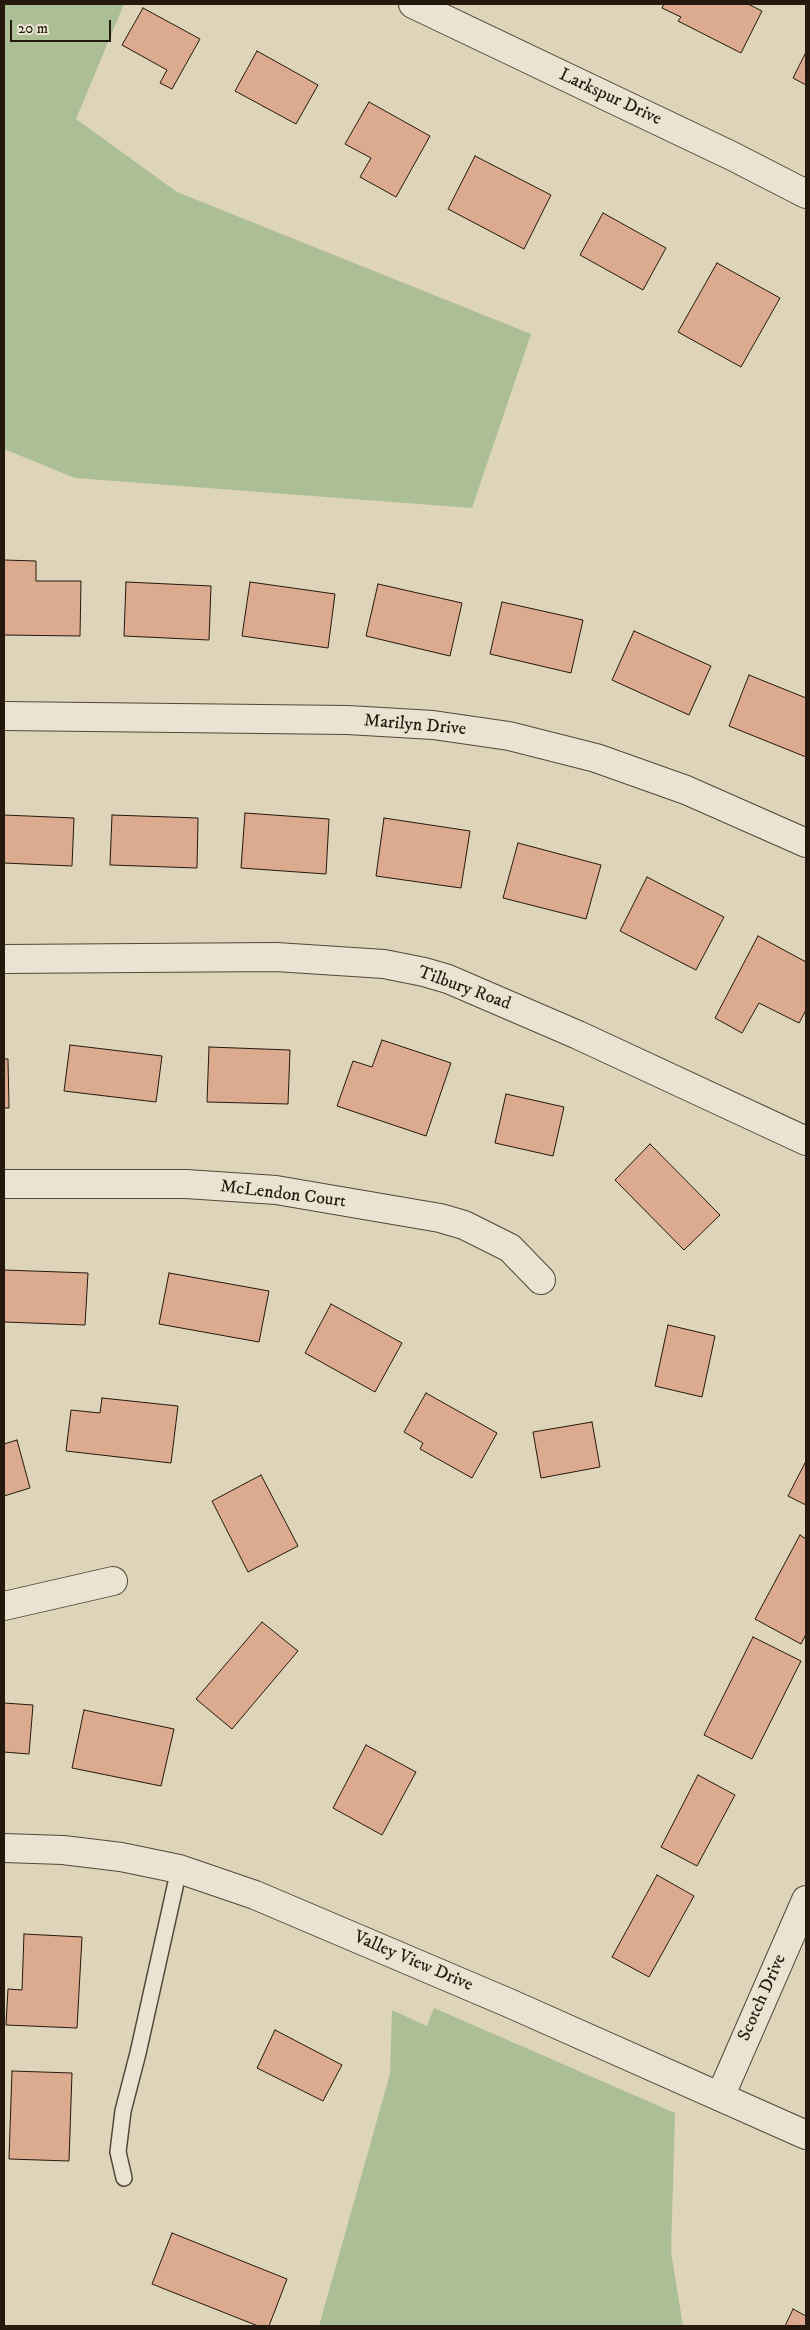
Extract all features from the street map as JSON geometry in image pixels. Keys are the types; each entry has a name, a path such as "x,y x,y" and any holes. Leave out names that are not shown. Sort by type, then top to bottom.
{"street":[{"name":"Larkspur Drive","path":"413,4 732,156 806,194"},
{"name":"Marilyn Drive","path":"4,716 348,720 433,725 510,736 596,758 686,790 806,843"},
{"name":"Tilbury Road","path":"4,959 276,958 384,964 424,972 448,979 578,1035 806,1141"},
{"name":"McLendon Court","path":"4,1184 186,1184 276,1190 440,1218 464,1225 510,1248 541,1280"},
{"path":"4,1606 114,1581"},
{"name":"Valley View Drive","path":"4,1848 64,1850 121,1857 179,1869 254,1895 509,2003 806,2135"},
{"name":"Scotch Drive","path":"720,2097 806,1900"}],"lane":[{"path":"124,2178 118,2152 123,2110 138,2053 179,1869"}],"green space":[{"path":"4,4 124,4 76,119 177,192 531,334 472,508 75,478 4,449"},
{"path":"434,2008 675,2113 671,2252 683,2326 319,2326 390,2074 392,2010 427,2026"}],"building":[{"path":"664,4 748,4 762,11 741,53 678,21 681,17 662,8"},
{"path":"143,8 200,39 172,89 160,83 167,70 122,45"},
{"path":"257,51 318,85 296,124 235,91"},
{"path":"806,52 806,85 793,78"},
{"path":"369,102 430,136 396,197 360,177 371,158 345,144"},
{"path":"475,156 551,195 524,249 448,209"},
{"path":"603,213 666,248 643,290 580,255"},
{"path":"717,263 780,298 741,367 678,332"},
{"path":"4,560 36,561 36,581 81,581 80,636 4,635"},
{"path":"126,582 211,586 209,640 124,636"},
{"path":"250,582 335,594 328,648 242,636"},
{"path":"378,584 462,603 450,656 366,636"},
{"path":"502,602 583,620 571,673 490,654"},
{"path":"634,631 711,666 689,715 612,680"},
{"path":"749,675 806,698 806,757 729,726"},
{"path":"245,813 329,819 326,874 241,868"},
{"path":"4,815 74,818 72,866 4,863"},
{"path":"112,815 198,818 197,868 110,865"},
{"path":"384,818 470,831 461,888 376,876"},
{"path":"518,843 601,865 586,919 503,898"},
{"path":"647,877 724,917 696,970 620,931"},
{"path":"758,936 806,962 806,1010 799,1023 759,1003 742,1033 715,1018"},
{"path":"382,1040 451,1063 426,1136 337,1106 353,1061 372,1067"},
{"path":"70,1045 162,1056 156,1102 64,1091"},
{"path":"209,1047 290,1050 288,1104 207,1102"},
{"path":"4,1059 8,1059 9,1108 4,1108"},
{"path":"506,1094 564,1107 553,1156 495,1143"},
{"path":"650,1144 720,1215 684,1250 615,1180"},
{"path":"4,1270 88,1273 85,1325 4,1322"},
{"path":"169,1273 269,1291 259,1342 159,1324"},
{"path":"331,1304 402,1343 375,1392 305,1353"},
{"path":"668,1325 715,1336 702,1397 655,1386"},
{"path":"426,1393 497,1433 472,1478 420,1449 423,1443 404,1432"},
{"path":"102,1398 178,1406 171,1463 66,1451 71,1410 100,1413"},
{"path":"592,1422 600,1467 541,1478 533,1432"},
{"path":"17,1440 30,1488 4,1496 4,1444"},
{"path":"806,1461 806,1505 788,1496"},
{"path":"261,1475 298,1546 248,1572 212,1501"},
{"path":"800,1535 806,1539 806,1634 801,1644 755,1619"},
{"path":"262,1622 298,1651 232,1729 196,1699"},
{"path":"753,1637 801,1661 752,1759 704,1735"},
{"path":"4,1703 33,1705 29,1754 4,1752"},
{"path":"84,1710 174,1729 161,1786 72,1768"},
{"path":"366,1745 416,1772 382,1835 333,1808"},
{"path":"698,1775 735,1795 697,1866 661,1847"},
{"path":"657,1875 694,1896 649,1977 612,1957"},
{"path":"24,1934 82,1937 77,2028 6,2025 8,1989 22,1990"},
{"path":"275,2030 342,2065 323,2101 257,2068"},
{"path":"12,2071 72,2073 69,2161 9,2159"},
{"path":"172,2233 287,2279 269,2326 258,2326 152,2284"},
{"path":"793,2309 806,2316 806,2326 785,2326"}]}
